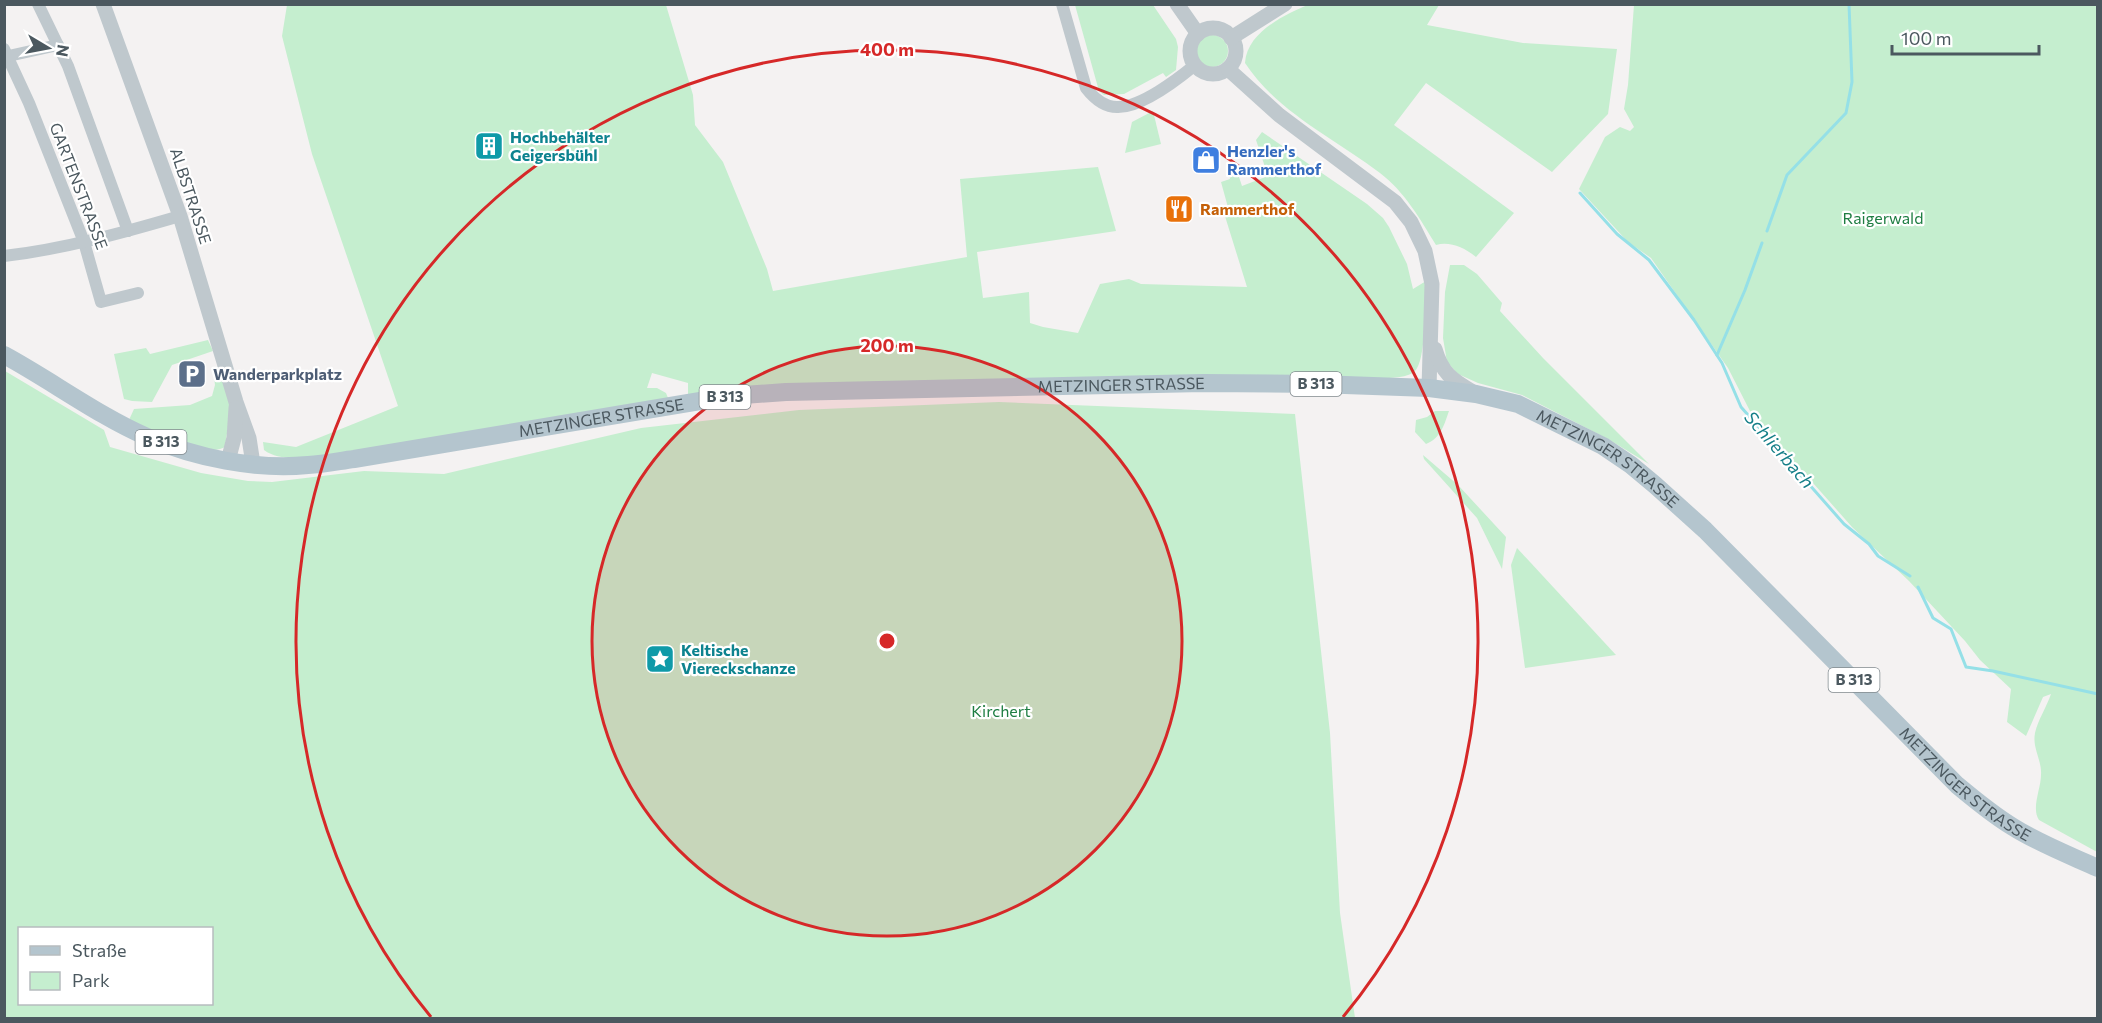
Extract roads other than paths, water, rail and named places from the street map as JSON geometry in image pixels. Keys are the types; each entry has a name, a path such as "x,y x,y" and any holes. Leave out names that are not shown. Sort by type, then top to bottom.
{"main road":[{"name":"METZINGER STRASSE","path":"4,355 139,433 181,449 228,461 253,464 307,465 730,396 786,392 1203,383 1317,384 1429,388 1476,394 1518,404 1573,430 1631,465 1705,530 1957,785 1989,812 2034,839 2097,868"}],"street":[{"path":"38,4 58,45 89,121 128,231"},
{"name":"ALBSTRASSE","path":"103,4 180,216 249,438 253,464"},
{"path":"1062,4 1086,88 1090,94 1107,105 1117,107 1136,103 1171,83 1195,65"},
{"path":"1177,4 1198,34"},
{"path":"1231,38 1285,4"},
{"path":"1219,29 1231,38 1236,51 1228,69 1214,74 1207,73 1195,65 1191,46 1198,34 1219,29"},
{"path":"6,54 58,45"},
{"name":"GARTENSTRASSE","path":"6,54 84,242 101,302 138,293"},
{"path":"1228,69 1279,115 1395,202 1411,222 1425,251 1432,284 1429,388"},
{"path":"4,256 45,251 180,216"},
{"path":"1431,334 1440,365 1453,380 1476,394"},
{"name":"ALBSTRASSE","path":"228,461 234,438 236,402"}],"waterway":[{"path":"1767,231 1787,175 1846,113 1852,82 1849,4"},
{"name":"Schlierbach","path":"1580,193 1617,234 1649,260 1694,320 1722,363 1741,407 1844,524 1869,544 1878,556 1910,576"},
{"path":"1717,355 1762,243"},
{"name":"Schlierbach","path":"1918,587 1933,618 1951,629 1966,667 2098,694"}],"place":[{"name":"Hochbehälter Geigersbühl","path":"489,146"},
{"name":"Henzler's Rammerthof","path":"1206,160"},
{"name":"Rammerthof","path":"1179,209"},
{"name":"Wanderparkplatz","path":"192,374"},
{"name":"Keltische Viereckschanze","path":"660,659"}],"park label":[{"name":"Raigerwald","path":"1883,218"},
{"name":"Kirchert","path":"1001,711"}]}
